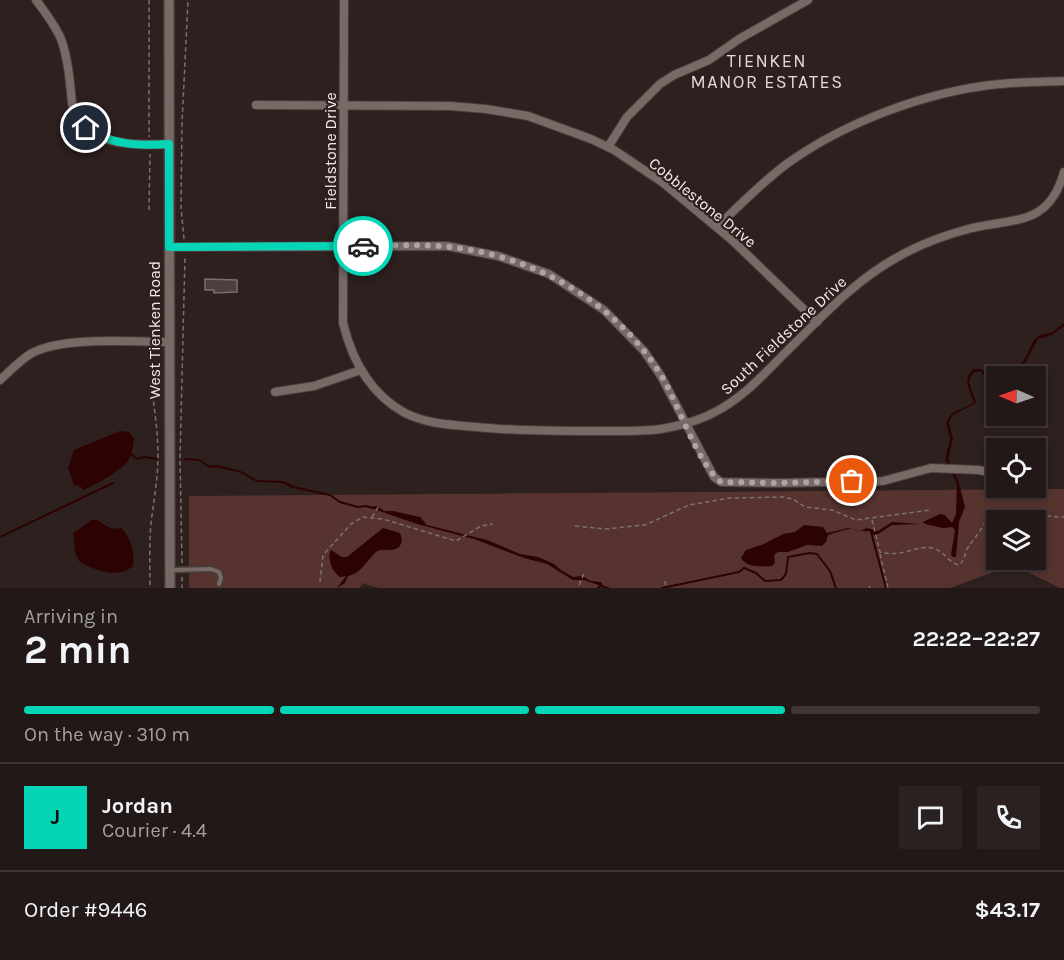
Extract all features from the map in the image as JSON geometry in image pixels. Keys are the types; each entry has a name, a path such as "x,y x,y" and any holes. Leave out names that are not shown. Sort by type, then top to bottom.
{"street":[{"path":"36,0 62,41 76,117 97,135 120,144 169,144"},
{"name":"West Tienken Road","path":"169,0 170,588"},
{"name":"Fieldstone Drive","path":"344,0 343,323 352,352 361,370"},
{"path":"608,147 627,117 660,84 674,75 710,60 739,39 808,0"},
{"path":"717,227 754,191 787,164 826,139 879,115 930,96 999,84 1064,81"},
{"name":"Cobblestone Drive","path":"256,105 450,106 528,116 608,147 662,182 717,227 817,322"},
{"name":"South Fieldstone Drive","path":"361,370 378,394 407,414 426,422 505,430 558,431 663,429 691,422 728,404 771,368 859,282 894,258 924,242 976,227 1025,219 1050,202 1059,191 1064,172"},
{"path":"169,247 447,246 498,256 549,274 604,310 644,351 662,376 714,477 721,482 883,481 931,468 986,472"},
{"path":"0,380 31,354 51,345 169,342"},
{"path":"275,392 314,386 361,370"}],"lane":[{"path":"170,570 214,570 219,572 221,578 219,584"}],"path":[{"path":"149,0 149,210"},
{"path":"182,588 180,458 184,247 181,208 182,123 188,0"},
{"path":"150,342 151,386 156,406 158,451 158,480 150,538 150,588"},
{"path":"575,526 606,529 645,525 689,504 730,498 784,497 793,499 805,507 832,510 856,520 930,510"},
{"path":"372,517 380,504"},
{"path":"880,552 898,554 927,547 937,549 952,563 959,565 964,561 967,549 983,526 997,515 1021,512 1064,517"},
{"path":"320,582 321,559 327,550 359,519 372,517 383,519 456,542 481,526 493,524"},
{"path":"872,519 888,588"},
{"path":"579,585 585,571"},
{"path":"665,581 666,588"}],"shaded area":[{"path":"1064,323 1064,326 1052,335 1038,339 1023,366 1021,366 1034,340 1040,335 1051,333"},
{"path":"974,369 981,369 986,374 986,377 980,371 973,373 969,382 976,403 953,415 949,422 953,439 948,459 959,483 965,507 959,522 956,557 953,557 951,555 955,530 952,527 943,528 923,522 940,514 945,515 952,523 956,514 957,484 946,461 950,439 946,422 952,413 974,403 967,381"},
{"path":"120,431 129,432 134,438 128,461 113,474 88,488 83,490 80,486 74,485 68,468 74,450"},
{"path":"1046,489 1064,489 1064,588 1023,570 1046,570 1046,510 986,510 986,570 999,570 950,588 379,588 362,583 360,588 189,588 189,496 986,490 986,498 1046,498"},
{"path":"377,506 384,511 420,517 427,525 487,540 520,554 538,557 554,564 573,577 582,576 591,581 601,582 604,587 584,580 573,580 547,564 474,539 417,524 368,507"},
{"path":"92,520 97,520 111,528 121,528 124,531 132,546 133,566 114,573 92,568 79,561 75,552 73,533"},
{"path":"892,522 921,524 892,525 875,536 869,531 861,531 867,528 878,531"},
{"path":"804,525 823,527 827,533 848,528 854,529 828,535 822,546 807,545 788,552 778,552 774,555 775,563 772,566 747,564 741,558 746,550 783,534 795,532"},
{"path":"383,528 400,533 402,540 399,547 376,552 337,588 346,576 340,577 333,569 330,562 330,551 347,557"}],"building":[{"path":"205,279 237,280 237,292 214,293 214,290 205,290"}],"waterway":[{"path":"131,454 137,459 145,457 157,459"},
{"path":"185,459 199,460 210,467 217,466 241,472 257,481 283,482 293,487 330,495 340,502 372,508"},
{"path":"0,537 113,483"},
{"path":"871,532 886,588"},
{"path":"662,588 739,572 744,568 756,573 765,581 781,580 786,574 788,557 810,553 817,554 830,571 836,588"},
{"path":"598,588 600,586 608,588"}],"way so far":[{"path":"363,246 447,246 472,250 498,256 549,274 576,290 604,310 644,351 662,376 714,477 721,482 852,481"}],"district":[{"name":"TIENKEN MANOR ESTATES","path":"767,71"}],"route":[{"path":"86,128 120,144 169,144 169,247 363,246"}]}
